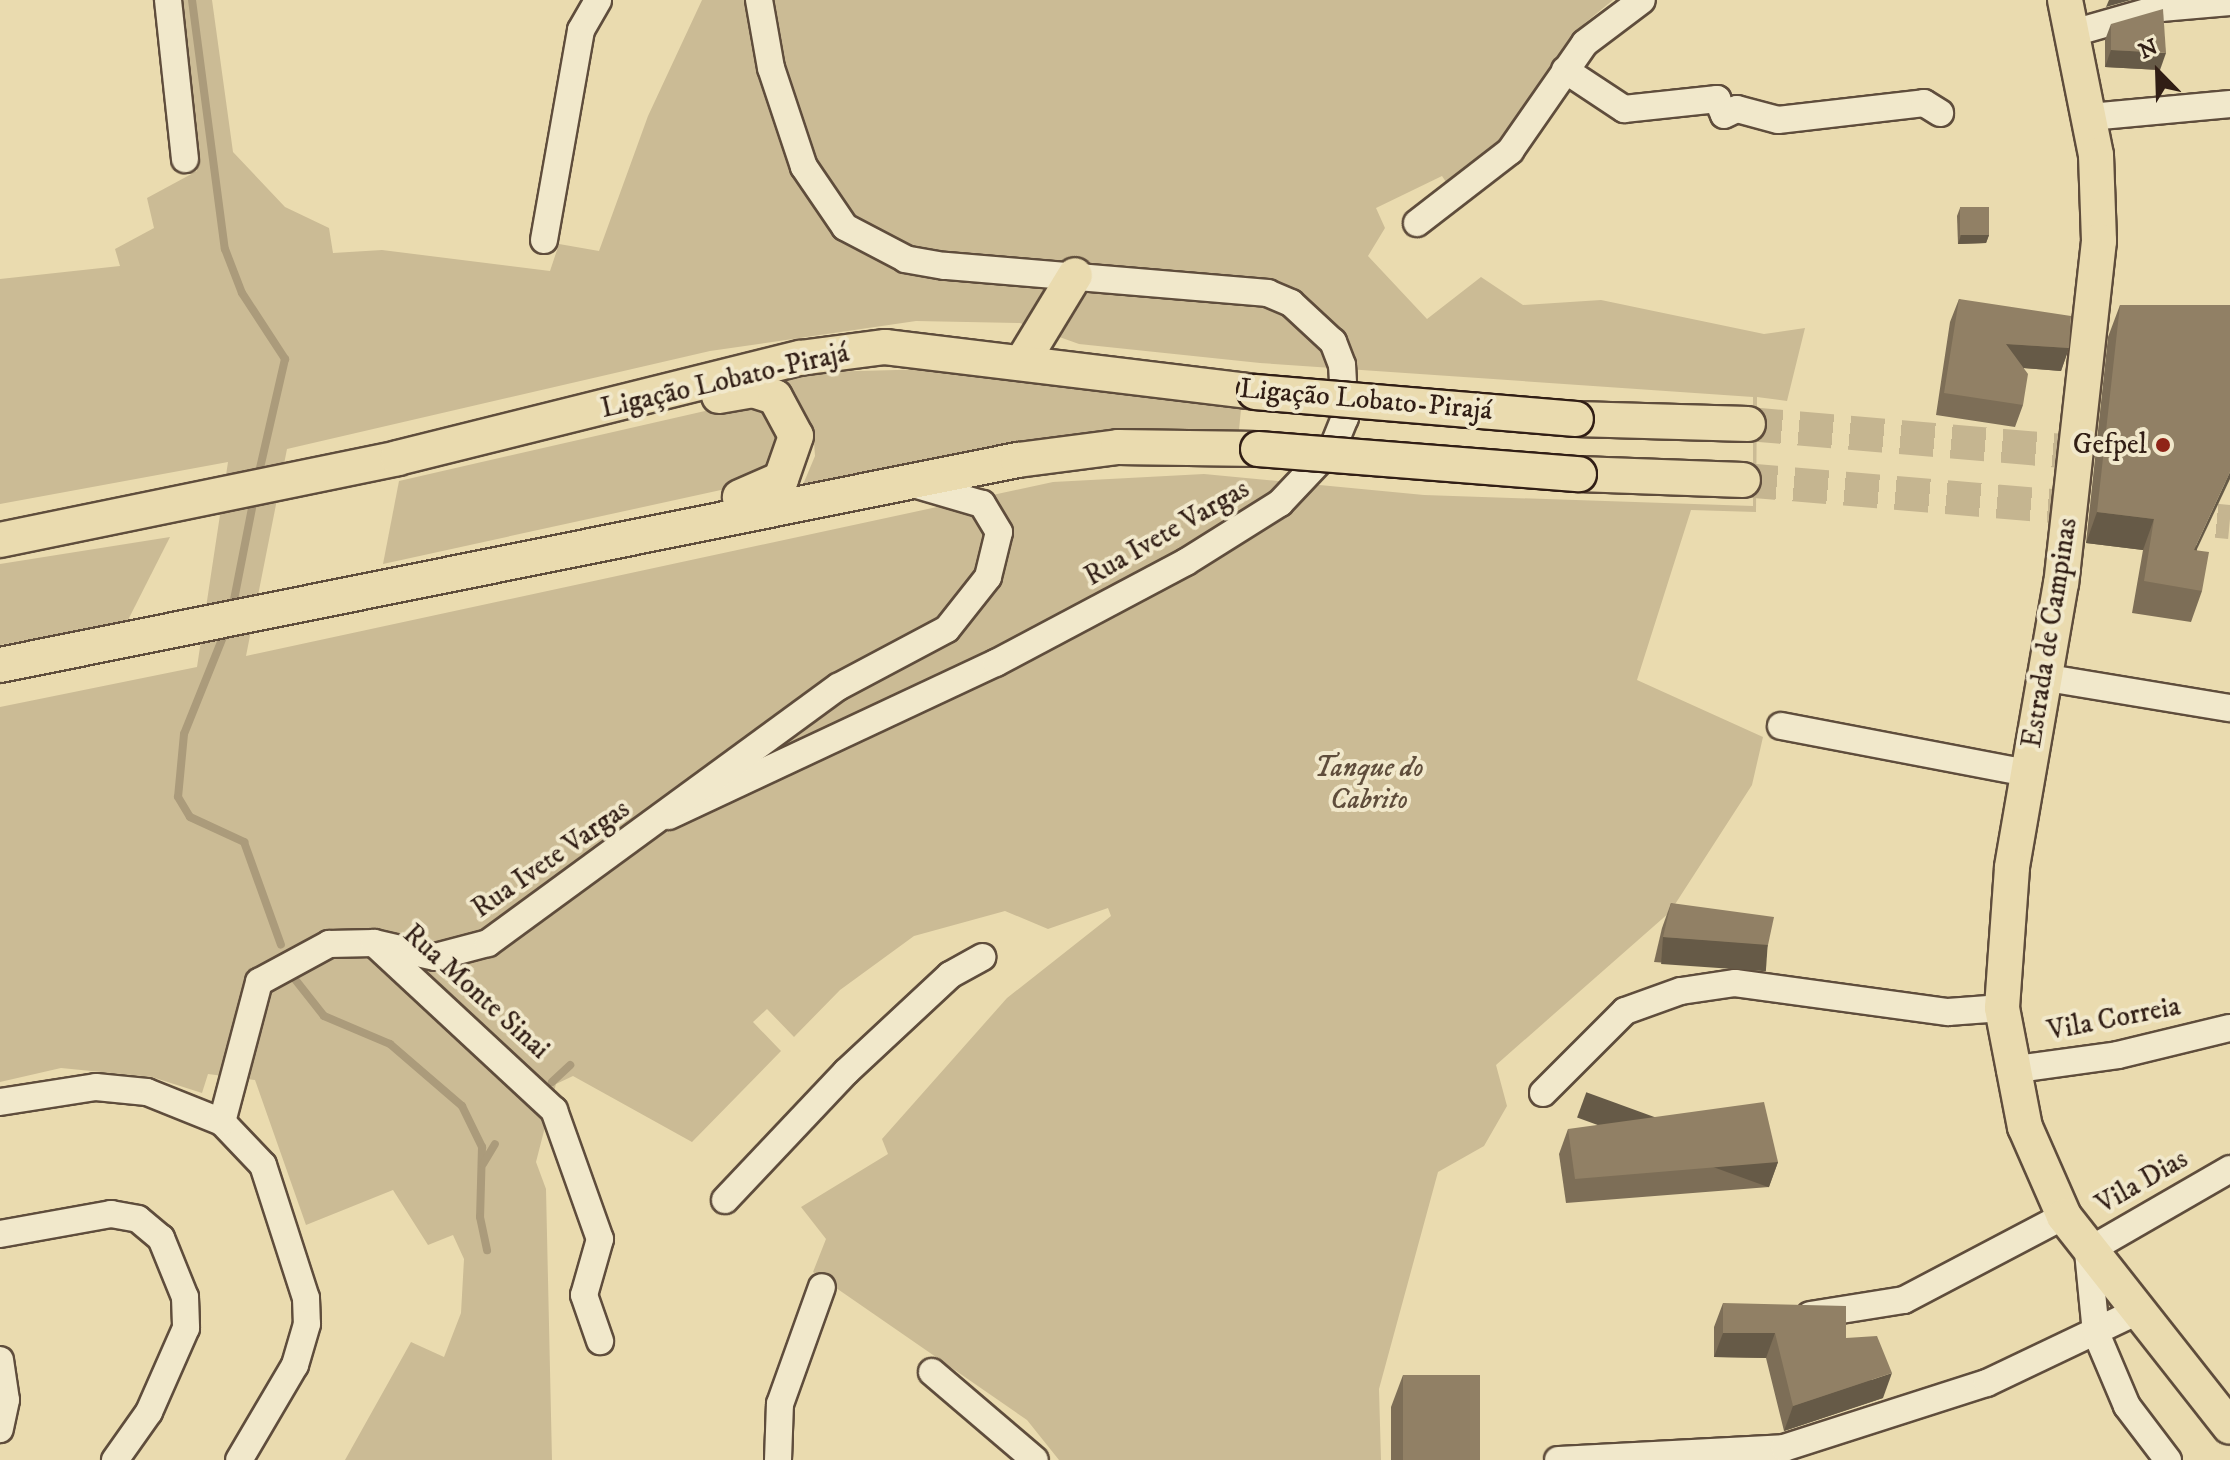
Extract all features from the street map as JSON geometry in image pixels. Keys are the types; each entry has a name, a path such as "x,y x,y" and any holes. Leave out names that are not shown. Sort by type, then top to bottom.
{"main road":[{"name":"Estrada de Campinas","path":"2065,0 2090,117 2099,241 2048,678 2028,773 2002,1008 2010,1070 2064,1216 2088,1251 2230,1427"},
{"path":"1024,359 1075,275"},
{"name":"Ligação Lobato-Pirajá","path":"0,540 109,523 846,352 885,347 1024,359 1255,392 1576,419 1748,424"},
{"path":"562,418 753,390 785,408 796,452 781,479 649,530"},
{"name":"Ligação Lobato-Pirajá","path":"0,665 321,605 649,530 889,483 1118,447 1258,449 1579,474 1743,480"}],"street":[{"path":"168,0 185,159"},
{"path":"544,240 581,30 598,0"},
{"name":"Rua Ivete Vargas","path":"669,816 983,670 1160,577 1280,503 1333,447 1345,418 1342,365 1333,342 1291,303 1247,288 906,259 845,227 804,167 771,68 759,0"},
{"path":"1417,223 1510,151 1585,43 1642,0"},
{"path":"2073,33 2161,8 2230,2"},
{"path":"1565,70 1624,109 1717,99 1724,115 1737,109 1778,120 1924,103 1940,113"},
{"path":"2090,117 2230,104"},
{"name":"Rua Ivete Vargas","path":"374,943 435,957 488,943 669,816 838,687 932,641 988,577 999,532 992,512 950,490 889,483"},
{"path":"2048,678 2230,708"},
{"path":"1781,726 2028,773"},
{"name":"Rua Monte Sinai","path":"222,1122 259,982 329,944 374,943 554,1110 600,1239 584,1295 600,1341"},
{"path":"725,1200 846,1072 950,975 982,957"},
{"path":"1543,1093 1625,1011 1681,991 1735,983 1948,1012 2002,1008"},
{"name":"Vila Correia","path":"2010,1070 2118,1055 2230,1028"},
{"path":"0,1102 123,1089 171,1098 222,1122 263,1165 306,1298 295,1365 239,1460"},
{"name":"Vila Dias","path":"2088,1251 2230,1169"},
{"path":"0,1234 111,1214 138,1219 161,1238 185,1297 186,1328 149,1412 115,1460"},
{"path":"1788,1315 1833,1315 1904,1300 2064,1216"},
{"path":"2088,1251 2096,1333 2127,1406 2168,1460"},
{"path":"778,1460 780,1404 822,1287"},
{"path":"1558,1460 1784,1448 1987,1383 2138,1311"},
{"path":"0,1360 6,1400 0,1429"},
{"path":"932,1372 1035,1460"}],"green space":[{"name":"Tanque do Cabrito","path":"179,0 212,0 233,152 285,207 329,228 333,253 382,250 550,271 559,244 599,251 648,116 702,0 1613,0 1585,23 1495,145 1446,182 1442,176 1376,208 1385,228 1368,256 1427,319 1481,277 1523,305 1601,300 1764,334 1805,328 1787,401 1757,397 1756,512 1691,510 1637,680 1763,737 1752,785 1670,912 1496,1065 1507,1106 1484,1146 1438,1172 1379,1389 1381,1460 1059,1460 1027,1420 813,1272 826,1239 801,1207 888,1154 882,1139 1007,998 1111,916 1108,908 1048,929 1005,911 914,936 840,990 794,1037 767,1009 753,1022 781,1051 692,1142 573,1076 556,1084 536,1162 546,1189 552,1460 345,1460 411,1342 444,1357 461,1313 464,1259 453,1235 428,1245 393,1190 306,1225 255,1080 208,1074 202,1093 152,1077 61,1068 0,1082 0,707 197,667 228,462 0,504 0,279 120,266 115,249 154,228 147,198 197,171","holes":["916,321 1020,323 1079,344 1260,363 1753,397 1753,506 1424,495 1204,474 1053,482 246,656 287,449 710,351"]},
{"path":"936,369 1241,409 1239,430 1101,430 802,487 815,456 813,427 795,393 776,382 818,372"},
{"path":"740,403 768,412 778,431 775,467 730,488 383,564 399,481"},
{"path":"170,537 127,622 0,645 0,564"}],"building":[{"path":"2163,9 2166,53 2111,50 2111,24"},
{"path":"1960,207 1989,207 1989,235 1960,235"},
{"path":"1959,299 2071,316 2069,348 2006,344 2028,374 2023,405 1944,393"},
{"name":"Gefpel","path":"2120,305 2230,305 2230,472 2194,550 2209,552 2202,591 2144,581 2154,519 2097,512"},
{"path":"1671,903 1774,917 1768,945 1663,937"},
{"path":"1764,1102 1778,1162 1575,1179 1568,1129"},
{"path":"1723,1303 1846,1306 1846,1338 1877,1336 1892,1373 1793,1406 1775,1333 1723,1333"},
{"path":"1403,1375 1480,1375 1480,1460 1403,1460"}],"waterway":[{"path":"192,0 225,249 242,293 285,359 258,477"},
{"path":"232,610 254,498"},
{"path":"227,627 184,734 178,797 190,817 244,842 281,945"},
{"path":"294,978 324,1016 390,1044 462,1106 482,1147 480,1217 487,1250"},
{"path":"552,1082 570,1065"},
{"path":"483,1164 495,1144"}],"tunnel":[{"path":"1748,424 2230,465"},
{"path":"1743,480 2097,510"},
{"path":"2166,516 2230,522"}],"place":[{"name":"Gefpel","path":"2163,445"}]}
